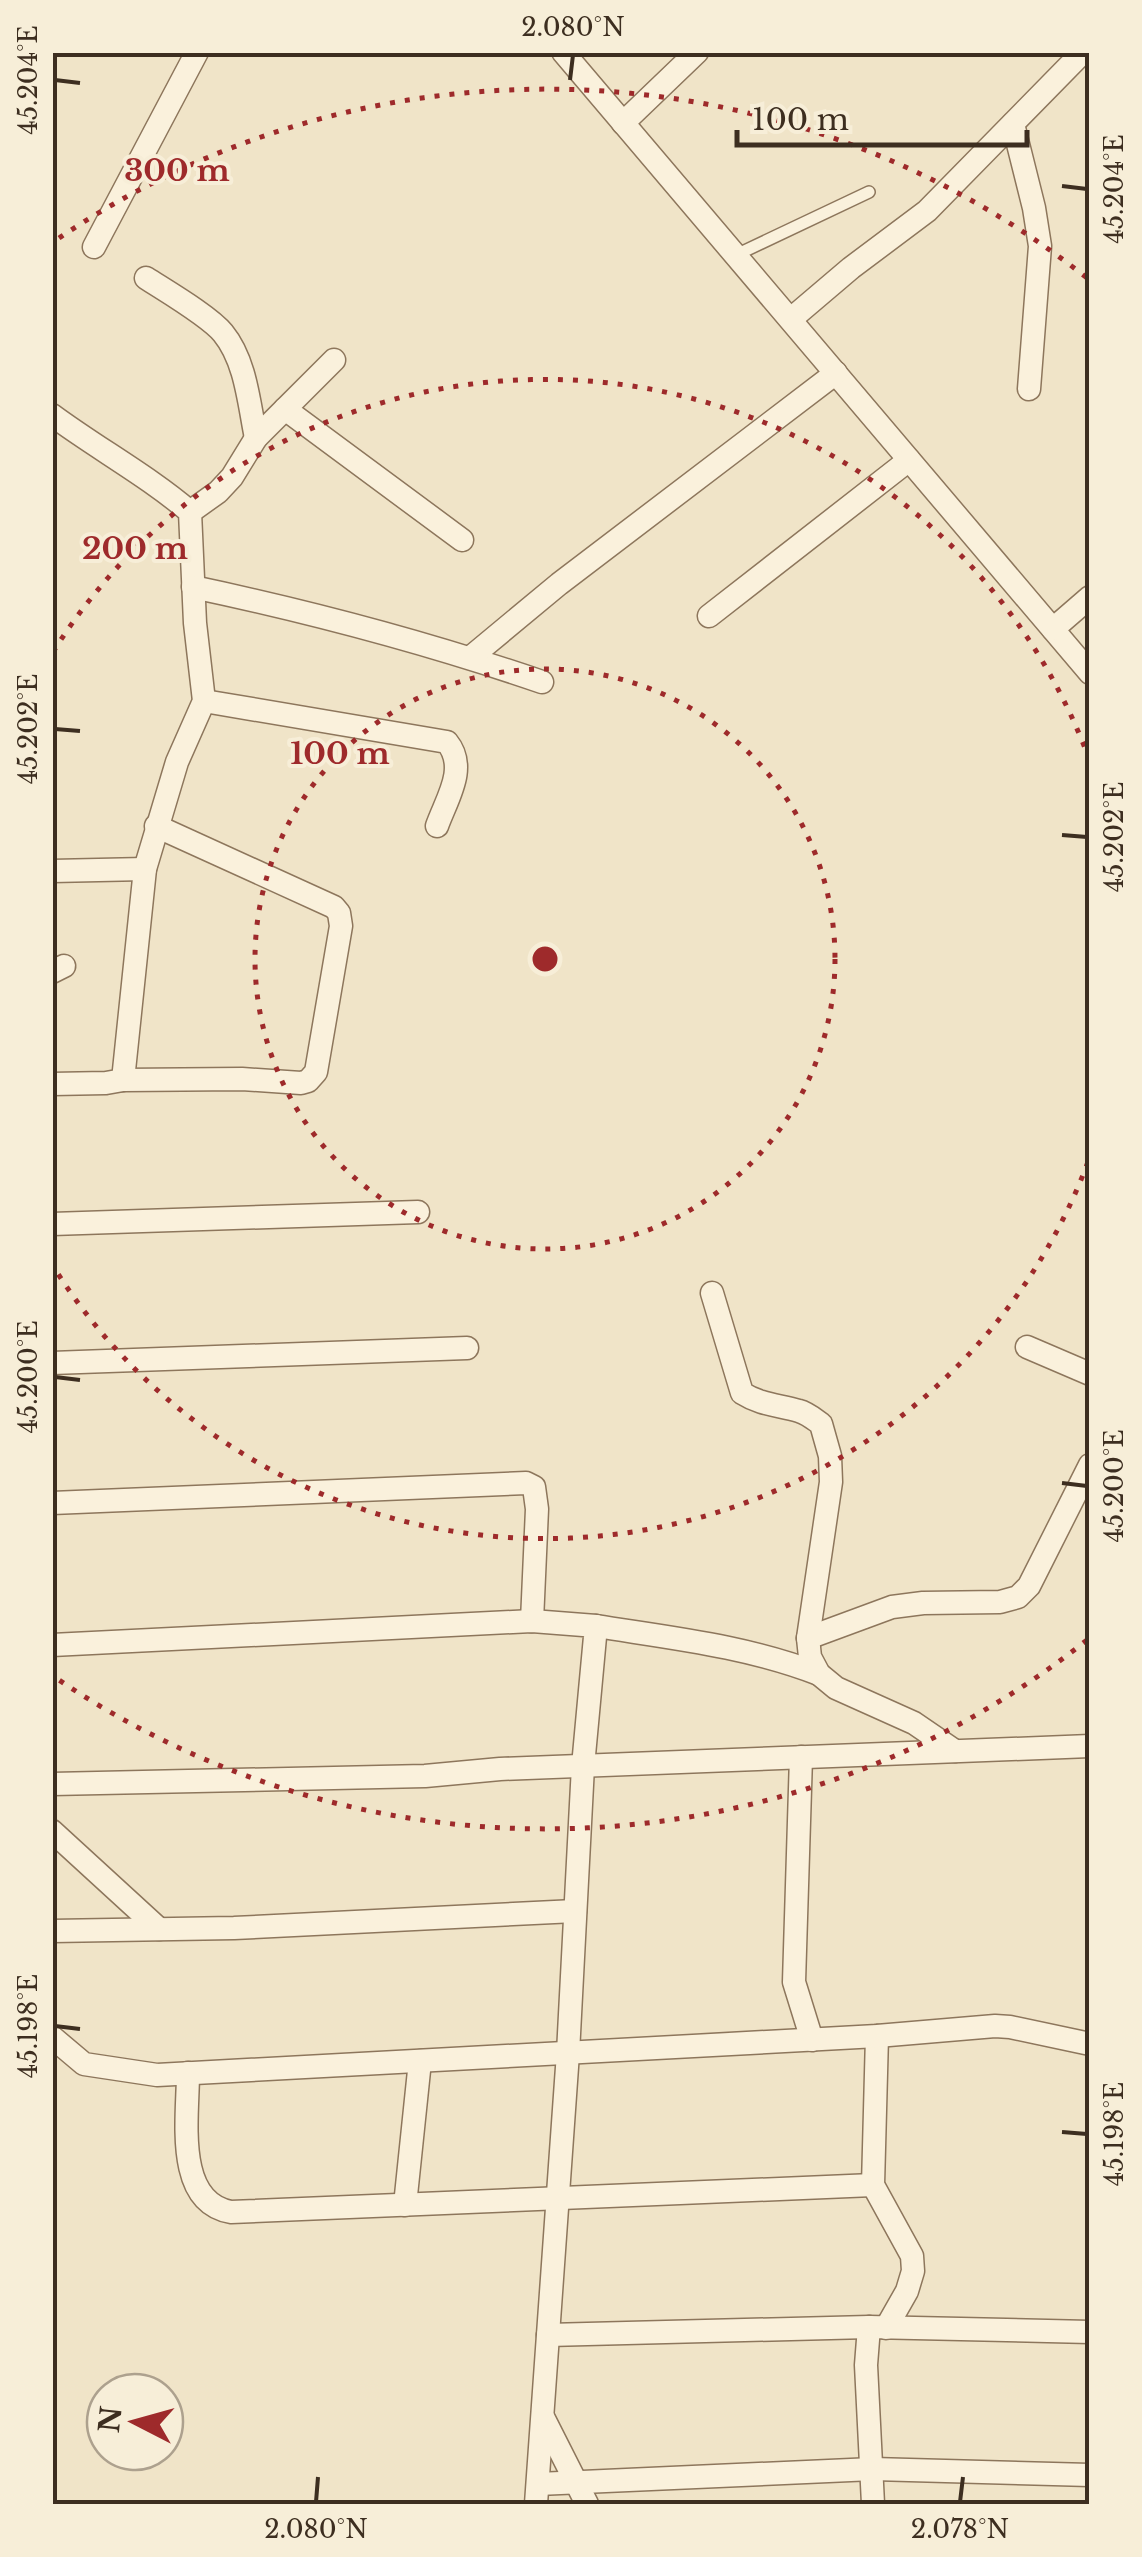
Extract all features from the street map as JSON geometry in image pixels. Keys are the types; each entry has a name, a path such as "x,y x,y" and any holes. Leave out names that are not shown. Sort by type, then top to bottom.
{"street":[{"path":"94,247 197,52"},
{"path":"563,52 1090,673"},
{"path":"623,123 697,52"},
{"path":"791,318 927,210 1083,52"},
{"path":"1012,124 1040,246 1029,389"},
{"path":"146,278 220,329 231,344 240,364 256,438"},
{"path":"190,512 218,492 256,438 334,360"},
{"path":"471,658 559,584 836,372"},
{"path":"285,409 462,540"},
{"path":"52,415 162,488 190,512 204,701 178,762 145,869 123,1080"},
{"path":"709,616 909,460"},
{"path":"193,587 268,603 471,658 542,682"},
{"path":"1052,630 1090,596"},
{"path":"204,701 447,742 456,752 458,770 436,826"},
{"path":"52,1084 242,1079 301,1083 308,1082 316,1072 341,926 339,914 334,907 156,826"},
{"path":"52,871 145,869"},
{"path":"52,1224 418,1212"},
{"path":"712,1293 742,1394 754,1401 802,1412 822,1424 830,1456 830,1482 808,1638 810,1657 819,1674"},
{"path":"1027,1346 1090,1374"},
{"path":"52,1364 466,1348"},
{"path":"808,1638 892,1607 922,1602 1000,1602 1018,1597 1029,1586 1090,1465"},
{"path":"52,1503 526,1483 534,1488 537,1509 532,1620"},
{"path":"52,1645 532,1620 596,1626 745,1650 782,1660 819,1674 836,1688 914,1722 955,1751"},
{"path":"596,1626 537,2494 574,2482 873,2468 1090,2475"},
{"path":"52,1784 426,1776 500,1769 1090,1746"},
{"path":"800,1757 794,1982 812,2040"},
{"path":"52,1831 158,1930"},
{"path":"52,1931 234,1928 575,1911"},
{"path":"52,2037 84,2064 158,2075 812,2040 995,2026 1090,2044"},
{"path":"873,2504 866,2366 878,2328 907,2291 912,2271 912,2256 873,2185 877,2036"},
{"path":"405,2205 420,2061"},
{"path":"188,2073 188,2156 200,2195 218,2210 249,2212 873,2185"},
{"path":"548,2335 878,2328 1090,2332"},
{"path":"542,2416 586,2504"}],"lane":[{"path":"736,255 869,192"}]}
